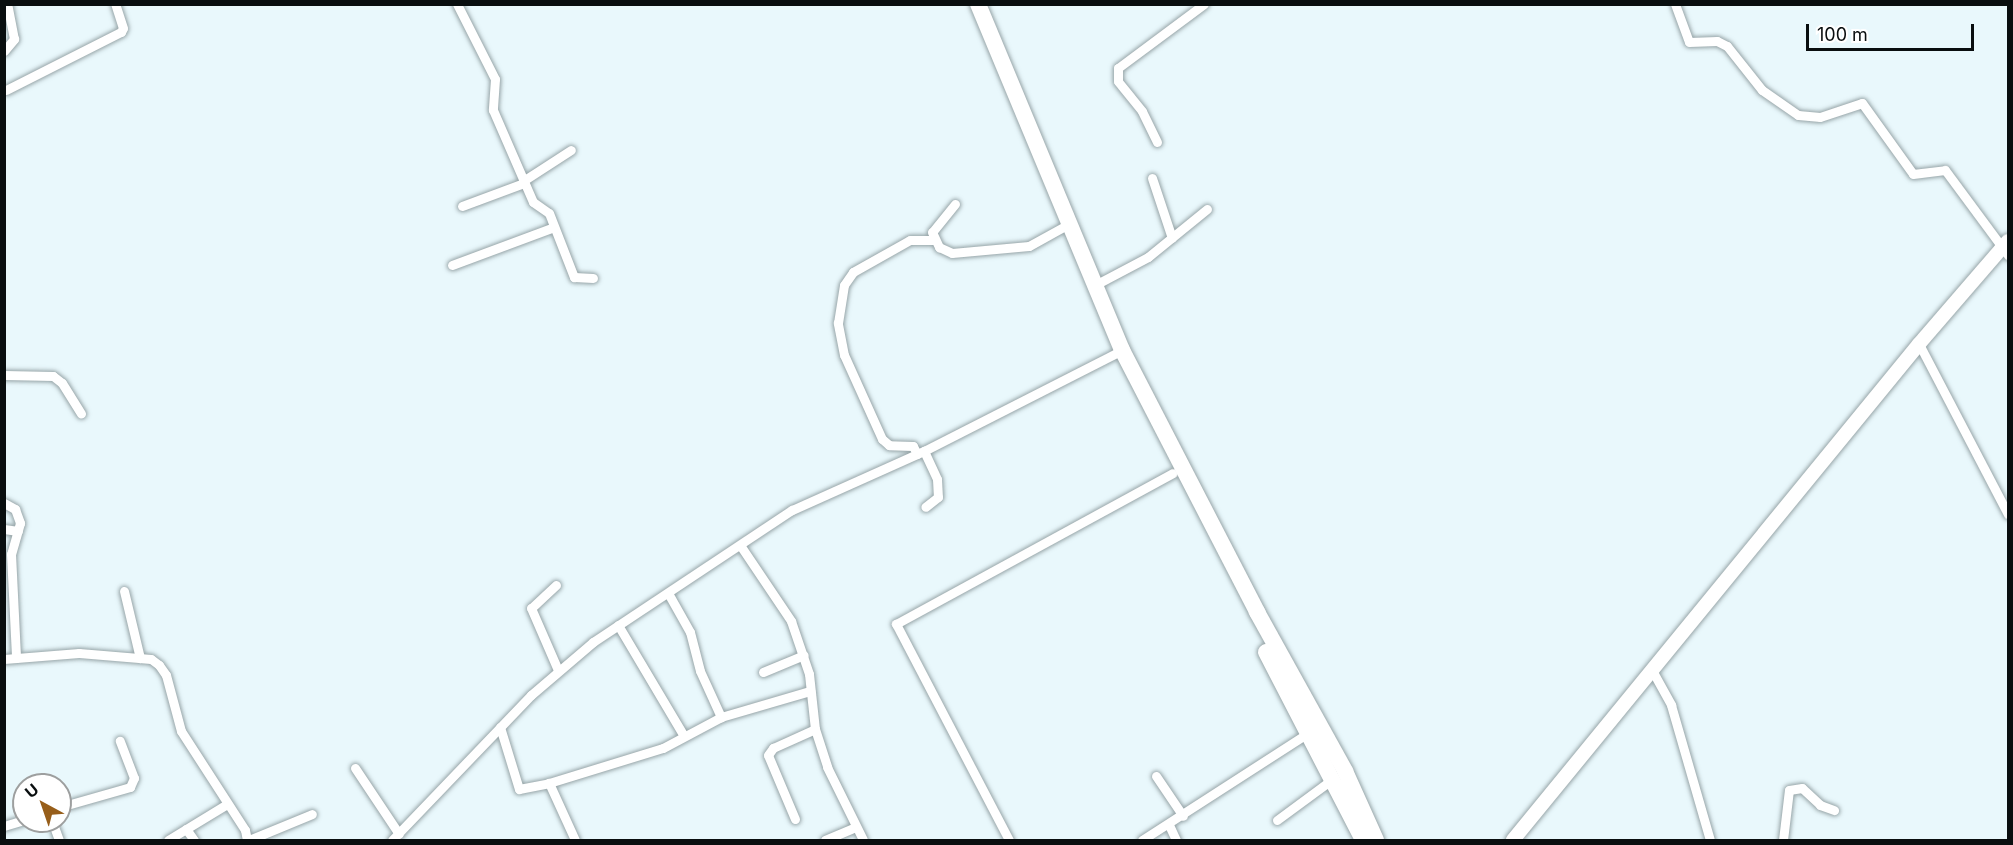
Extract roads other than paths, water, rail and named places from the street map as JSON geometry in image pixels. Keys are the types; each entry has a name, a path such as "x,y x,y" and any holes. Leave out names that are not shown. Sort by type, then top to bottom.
{"highway":[{"path":"970,4 1063,227 1173,472 1268,643 1345,771 1376,840"},
{"path":"978,4 1095,285 1119,352 1268,643 1308,733 1334,778 1363,840"}],"main road":[{"path":"1513,840 1653,672 1919,344 2007,248"}],"street":[{"path":"4,51 14,39 7,4"},
{"path":"4,79 5,92 121,32 123,28 115,4"},
{"path":"457,4 495,79 493,110 533,202 549,213 570,273 578,279 593,278"},
{"path":"1157,142 1142,111 1118,81 1118,68 1204,4"},
{"path":"1675,4 1689,42 1717,41 1727,46 1762,90 1798,115 1820,117 1862,104 1913,174 1945,170 2007,248"},
{"path":"462,206 524,182 572,150"},
{"path":"1152,178 1172,238"},
{"path":"934,240 934,226 955,204"},
{"path":"1095,285 1148,257 1207,209"},
{"path":"452,265 554,227"},
{"path":"925,507 938,497 937,479 913,446 890,445 882,439 844,355 838,323 844,285 853,272 910,240 934,240 952,253 967,254 1029,246 1063,227"},
{"path":"1919,344 2008,514"},
{"path":"355,768 395,837 558,670 618,625 740,545 825,493 920,453 1119,352"},
{"path":"4,375 53,376 62,383 81,414"},
{"path":"1009,840 896,624 1173,472"},
{"path":"4,503 18,514 18,531 11,554 10,588 16,658"},
{"path":"4,529 18,531"},
{"path":"740,545 791,621 804,655 815,729 855,827 863,840"},
{"path":"556,585 531,608 558,670"},
{"path":"124,591 140,658"},
{"path":"668,593 690,632 700,671 721,717"},
{"path":"618,625 684,736"},
{"path":"4,659 79,653 151,659 166,675 177,724 245,830 248,840 312,814"},
{"path":"763,672 804,655"},
{"path":"1653,672 1671,705 1710,840"},
{"path":"500,728 519,789 549,783 663,748 721,717 810,691"},
{"path":"795,819 768,754 773,748 815,729"},
{"path":"1143,840 1308,733"},
{"path":"72,803 133,784 120,741"},
{"path":"1156,776 1183,816"},
{"path":"1277,820 1334,778"},
{"path":"549,783 574,840"},
{"path":"1783,840 1789,790 1802,788 1820,805 1834,810"},
{"path":"168,840 227,804"},
{"path":"1169,825 1176,840"},
{"path":"825,840 855,827"},
{"path":"186,830 194,840"}]}
